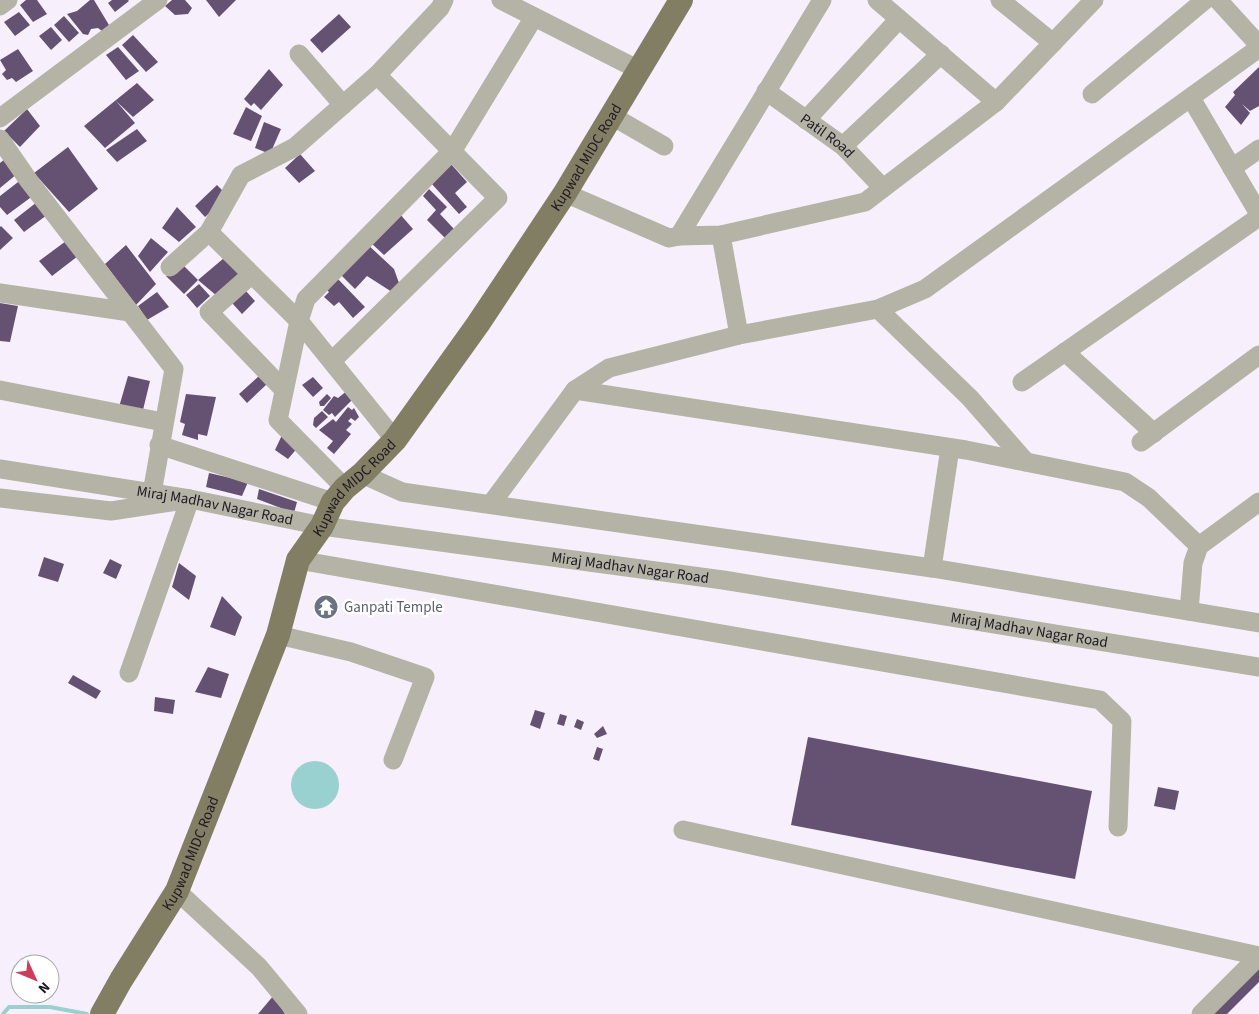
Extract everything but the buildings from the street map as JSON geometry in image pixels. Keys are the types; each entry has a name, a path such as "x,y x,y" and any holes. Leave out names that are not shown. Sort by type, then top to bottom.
{"main road":[{"name":"Kupwad MIDC Road","path":"102,1014 177,891 278,635 298,560 347,488 395,440 478,324 565,193 681,0"}],"street":[{"path":"0,6 8,0"},
{"path":"0,118 158,0"},
{"path":"170,267 210,232 241,175 295,146 377,75 440,8 444,0"},
{"path":"501,0 639,70"},
{"path":"679,236 822,0"},
{"path":"877,0 996,102"},
{"path":"1000,0 1053,42"},
{"path":"1092,94 1204,0"},
{"path":"491,504 575,390 609,368 739,335 878,309 925,289 1259,47 1218,0"},
{"path":"565,193 669,238 721,235 865,202 996,102 1091,1"},
{"path":"347,488 278,420 299,321 306,299 453,150 534,17"},
{"path":"806,120 899,19"},
{"path":"299,54 343,104"},
{"path":"843,146 941,54"},
{"path":"332,361 498,198 453,150 377,75"},
{"name":"Patil Road","path":"766,92 843,146 883,188"},
{"path":"1022,382 1259,215 1191,98"},
{"path":"612,116 664,146"},
{"path":"0,139 29,181 174,369 163,422 152,493"},
{"path":"1232,168 1259,149"},
{"path":"210,232 250,275 299,321 395,440"},
{"path":"721,235 739,335"},
{"path":"250,275 209,312 284,390"},
{"path":"0,293 130,312"},
{"path":"878,309 970,398 1026,462"},
{"path":"1065,352 1147,438 1259,355"},
{"path":"0,390 163,422"},
{"path":"575,390 950,448 1125,482 1149,498 1199,546"},
{"path":"159,445 347,488 402,492 491,504 932,568 1259,623"},
{"path":"932,568 950,448"},
{"name":"Miraj Madhav Nagar Road","path":"0,469 190,499 322,526 723,580 1259,666"},
{"path":"0,498 111,511 190,499 130,673"},
{"path":"1189,611 1193,563 1199,546 1259,502"},
{"path":"298,560 1100,700 1122,721 1118,827"},
{"path":"278,635 350,652 425,677 393,760"},
{"path":"683,830 1259,956"},
{"path":"177,891 259,968 298,1014"},
{"path":"1201,1014 1259,956"}],"shaded area":[{"path":"315,761 324,763 332,768 337,776 339,785 337,794 332,802 324,807 315,809 306,807 298,802 293,794 291,785 293,776 298,768 306,763"}],"waterway":[{"path":"3,1014 9,1007 50,1007 87,1014"}],"place":[{"name":"Ganpati Temple","path":"326,607"}]}
